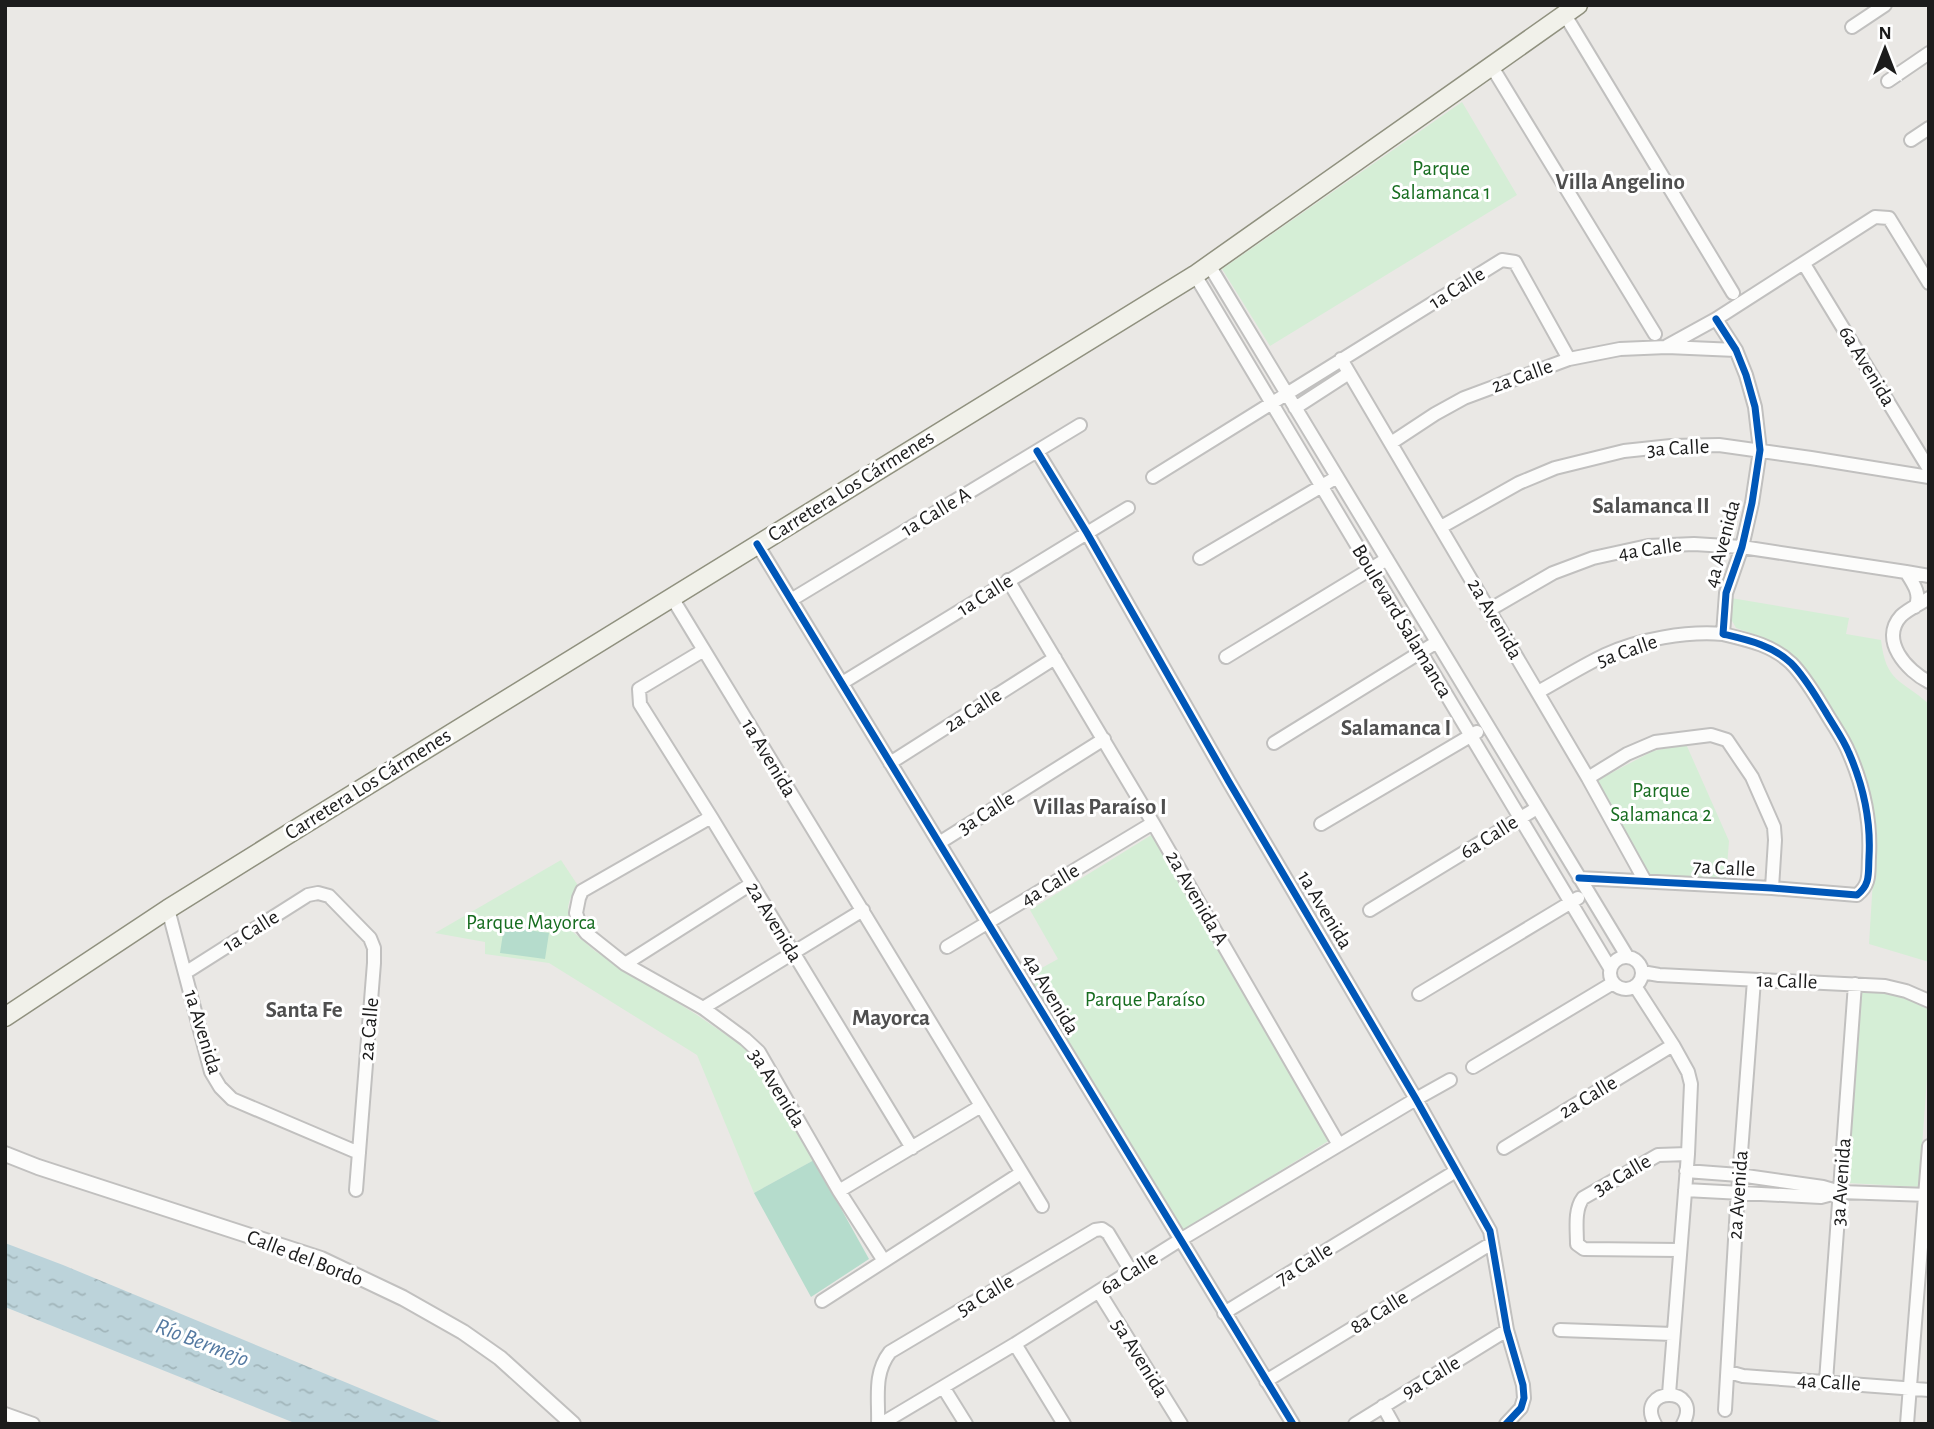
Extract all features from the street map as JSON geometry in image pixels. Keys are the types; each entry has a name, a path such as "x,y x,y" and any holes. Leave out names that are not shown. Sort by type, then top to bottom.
{"main road":[{"name":"Carretera Los Cármenes","path":"5,1017 168,909 1202,270 1571,10"}],"street":[{"path":"1852,27 1885,5"},
{"path":"1571,10 1733,293"},
{"path":"1888,81 1929,53"},
{"path":"1492,67 1655,334"},
{"path":"1911,140 1929,128"},
{"name":"2a Calle","path":"1667,347 1716,320 1875,217 1889,218 1929,283"},
{"name":"1a Calle","path":"1286,393 1502,260 1515,262 1569,359"},
{"name":"6a Avenida","path":"1804,264 1929,469"},
{"name":"Boulevard Salamanca","path":"1202,270 1286,393 1627,956"},
{"name":"Boulevard Salamanca","path":"1202,270 1271,403 1610,968"},
{"name":"4a Avenida","path":"1716,320 1736,350 1755,407 1760,450 1742,547 1726,593 1723,634"},
{"name":"2a Calle","path":"1391,443 1464,398 1569,359 1620,349 1667,347 1736,350"},
{"name":"2a Avenida","path":"1341,359 1538,692 1645,881"},
{"path":"1295,408 1349,373"},
{"path":"1153,477 1286,393"},
{"name":"1a Calle A","path":"792,600 1080,425"},
{"name":"3a Calle","path":"1441,527 1519,484 1555,468 1625,451 1671,446 1719,445 1929,477"},
{"name":"1a Avenida","path":"1037,451 1416,1099 1490,1231 1507,1330 1523,1385 1524,1398 1521,1408 1506,1424"},
{"path":"1200,558 1337,477"},
{"name":"1a Calle","path":"842,683 1128,508"},
{"name":"4a Avenida","path":"757,544 1293,1424"},
{"name":"4a Calle","path":"1489,610 1553,573 1593,558 1648,546 1694,544 1742,547 1929,576"},
{"path":"1226,657 1387,559"},
{"path":"1906,572 1918,594 1919,602 1915,607"},
{"name":"2a Avenida A","path":"1008,580 1104,739 1339,1145"},
{"name":"1a Avenida","path":"671,596 1042,1206"},
{"path":"1929,598 1899,618 1893,641 1907,667 1929,682"},
{"name":"5a Calle","path":"1538,692 1616,651 1678,636 1723,634"},
{"name":"7a Calle","path":"1579,878 1857,895 1865,889 1868,881 1870,838 1866,808 1850,754 1839,732 1815,694 1790,663 1756,641 1723,634"},
{"path":"1273,743 1437,642"},
{"name":"2a Avenida","path":"704,650 639,689 640,704 912,1148"},
{"name":"2a Calle","path":"890,763 1055,658"},
{"path":"1321,824 1488,726"},
{"path":"1588,778 1627,754 1655,742 1711,735 1727,740 1752,777 1774,827 1772,888"},
{"name":"3a Calle","path":"939,843 1104,739"},
{"name":"6a Calle","path":"1370,910 1537,808"},
{"name":"3a Avenida","path":"711,817 582,891 576,913 580,925 586,933 625,964 703,1008 758,1052 839,1191 884,1261"},
{"name":"4a Calle","path":"947,947 1153,823"},
{"path":"625,964 751,884"},
{"path":"1419,994 1588,892"},
{"name":"2a Calle","path":"318,893 329,897 370,938 374,948 356,1190"},
{"name":"1a Calle","path":"185,973 308,895 318,893"},
{"name":"1a Avenida","path":"168,909 211,1072 226,1093 245,1105 359,1153"},
{"path":"703,1008 863,910"},
{"path":"1627,956 1637,961 1642,972 1635,986 1624,989 1613,983 1610,968 1617,959 1627,956"},
{"name":"1a Calle","path":"1642,972 1855,984 1906,990 1929,1001"},
{"name":"2a Avenida","path":"1725,1410 1754,980"},
{"path":"1473,1067 1613,983"},
{"name":"3a Avenida","path":"1826,1381 1855,984"},
{"path":"1635,986 1673,1045 1688,1072 1691,1084 1669,1394"},
{"name":"2a Calle","path":"1504,1148 1673,1045"},
{"name":"6a Calle","path":"880,1424 1015,1344 1180,1240 1450,1080"},
{"path":"839,1191 981,1106"},
{"path":"1907,1424 1929,1146"},
{"name":"Calle del Bordo","path":"5,1154 321,1259 403,1298 463,1332 500,1357 573,1424"},
{"name":"3a Calle","path":"1679,1250 1584,1249 1577,1244 1577,1214 1583,1198 1658,1155 1688,1154"},
{"name":"7a Calle","path":"1224,1313 1456,1171"},
{"name":"3a Calle","path":"1686,1171 1739,1175 1823,1187 1840,1192 1927,1195"},
{"path":"822,1301 1021,1173"},
{"name":"3a Calle","path":"1685,1190 1821,1197 1840,1192"},
{"name":"5a Calle","path":"880,1424 879,1372 890,1352 1095,1230 1108,1233 1131,1271"},
{"name":"8a Calle","path":"1266,1381 1492,1242"},
{"name":"5a Avenida","path":"1099,1292 1181,1424"},
{"name":"9a Calle","path":"1355,1424 1507,1330"},
{"path":"1560,1330 1674,1334"},
{"path":"1015,1344 1064,1424"},
{"name":"4a Calle","path":"1729,1372 1743,1376 1929,1390"},
{"path":"943,1387 966,1424"},
{"path":"1655,1424 1651,1413 1652,1405 1661,1396 1669,1394 1680,1398 1685,1404 1689,1422"},
{"path":"1383,1406 1393,1424"},
{"path":"5,1414 33,1424"}],"green space":[{"name":"Parque Salamanca 1","path":"1462,102 1517,195 1270,346 1222,269"},
{"path":"1731,598 1849,618 1846,634 1881,640 1883,654 1891,673 1929,704 1929,962 1869,944 1876,831 1868,793 1849,737 1794,656 1762,637 1736,628 1729,609"},
{"name":"Parque Salamanca 2","path":"1686,744 1729,841 1726,879 1651,877 1596,781 1653,751"},
{"name":"Parque Paraíso","path":"1153,834 1330,1140 1182,1231 1027,976 1058,959 1030,910"},
{"name":"Parque Mayorca","path":"561,860 579,887 570,899 568,907 573,932 595,951 754,1054 814,1160 754,1193 697,1055 549,963 485,954 485,942 435,933"},
{"path":"504,927 549,933 545,959 500,953"},
{"path":"1861,988 1905,997 1929,1010 1929,1051 1919,1187 1848,1183"},
{"path":"814,1160 869,1259 811,1297 754,1193"}],"water":[{"name":"Río Bermejo","path":"5,1243 446,1424 297,1424 5,1307"}],"cycle path":[{"path":"1579,878 1857,895 1865,887 1868,878 1869,830 1865,804 1847,747 1810,686 1791,663 1768,647 1723,634 1726,593 1742,547 1760,450 1755,407 1746,375 1736,350 1716,319"},
{"path":"1037,451 1416,1099 1490,1231 1507,1330 1523,1385 1524,1398 1521,1408 1506,1424"},
{"path":"757,544 1293,1424"}],"district":[{"name":"Villa Angelino","path":"1620,182"},
{"name":"Salamanca II","path":"1651,506"},
{"name":"Salamanca I","path":"1396,728"},
{"name":"Villas Paraíso I","path":"1100,807"},
{"name":"Santa Fe","path":"304,1010"},
{"name":"Mayorca","path":"891,1018"}]}
